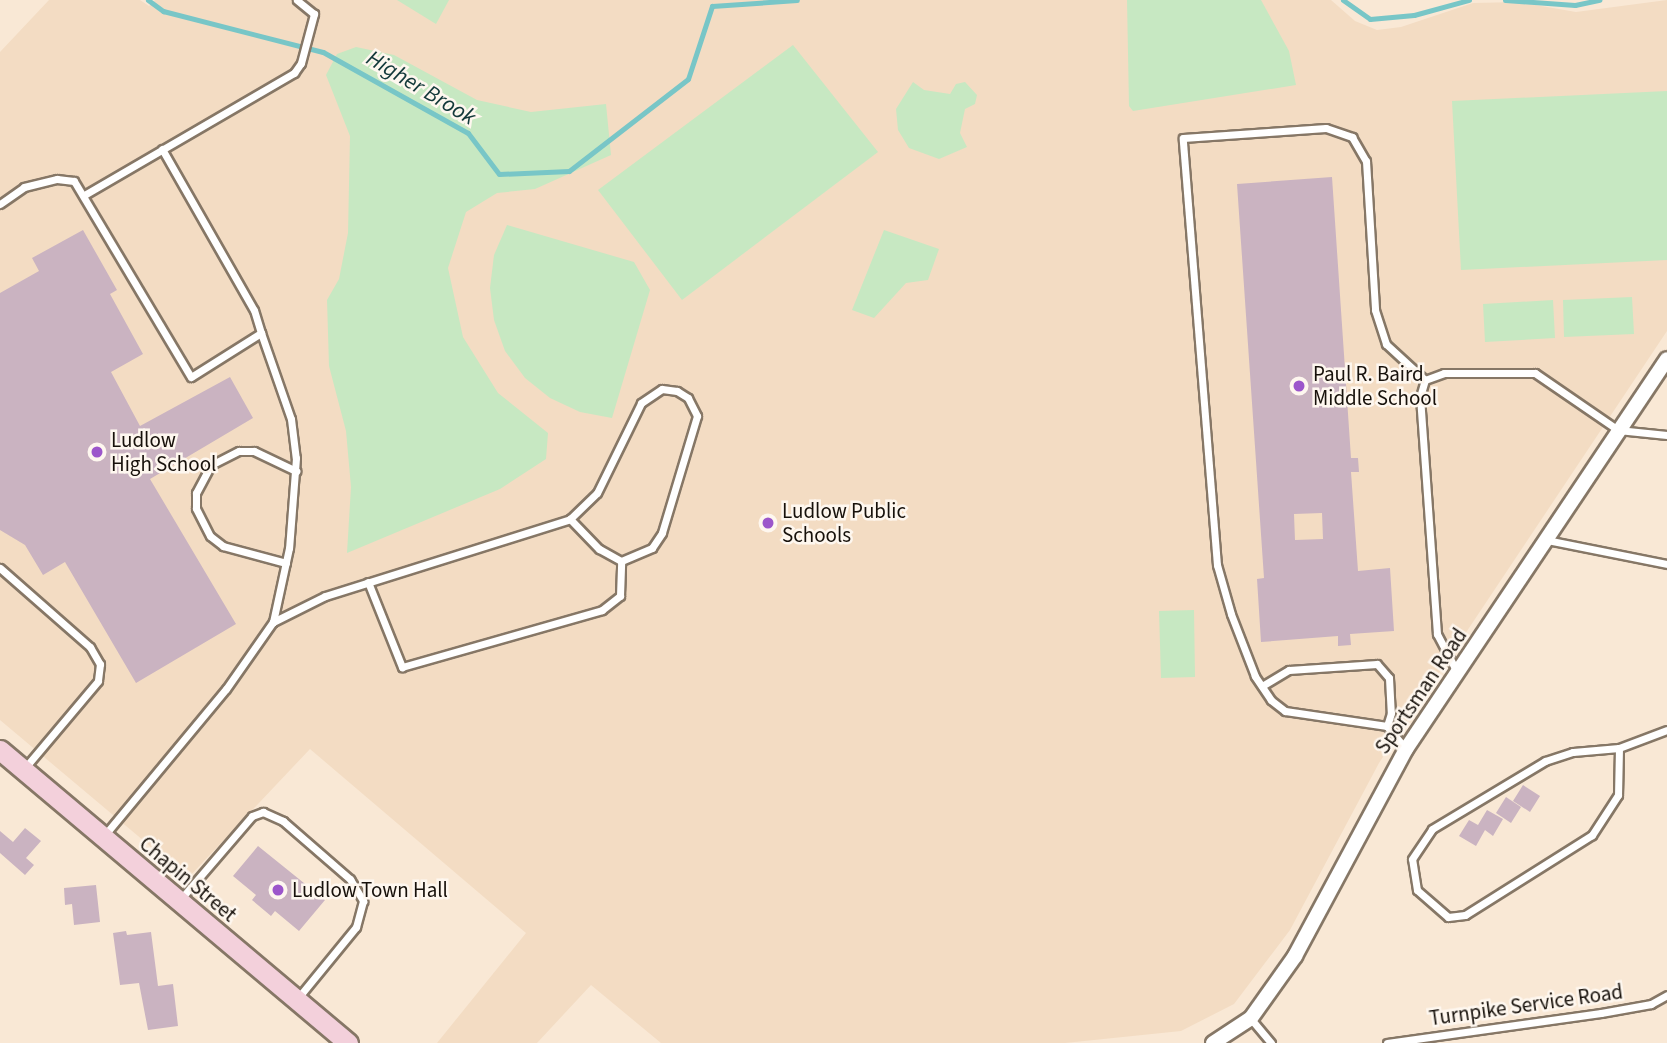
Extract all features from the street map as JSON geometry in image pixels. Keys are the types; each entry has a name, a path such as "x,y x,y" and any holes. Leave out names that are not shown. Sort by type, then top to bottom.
{"main road":[{"name":"Chapin Street","path":"0,750 348,1043"}],"street":[{"name":"Sportsman Road","path":"1213,1043 1251,1018 1294,956 1406,749 1667,359"}],"lane":[{"path":"86,194 293,73 302,63 314,14 297,0"},
{"path":"1406,749 1387,726 1301,717 1270,700 1262,686 1217,565 1182,138 1326,128 1352,137 1366,161 1375,310 1386,344 1425,380"},
{"path":"103,838 226,689 273,622 286,564 296,471 291,419 254,310 162,149"},
{"path":"0,204 24,187 57,178 74,181 86,194 191,377 261,333"},
{"path":"1425,380 1444,373 1535,373 1618,430 1667,435"},
{"path":"1425,380 1420,397 1437,634 1458,673"},
{"path":"273,622 368,582 570,519 597,493 649,394 662,389 688,398 696,416 662,533 652,548 621,561"},
{"path":"286,564 223,546 210,536 196,509 196,493 211,465 239,451 254,451 296,471"},
{"path":"570,519 599,549 621,561"},
{"path":"1547,541 1667,564"},
{"path":"368,582 390,629 402,667 602,610 620,596 621,561"},
{"path":"0,568 90,647 100,664 98,681 23,770"},
{"path":"1262,686 1289,670 1377,664 1389,678 1391,713 1387,726"},
{"path":"1619,748 1618,794 1592,835 1465,915 1448,917 1417,890 1412,859 1432,829 1545,761 1573,752 1619,748 1667,730"},
{"path":"179,901 252,817 263,812 283,821 350,879 363,901 356,927 296,1000"},
{"name":"Turnpike Service Road","path":"1387,1043 1601,1013 1651,1004 1667,995"},
{"path":"1251,1018 1271,1043"}],"shaded area":[{"name":"Ludlow Public Schools","path":"49,0 140,0 149,6 155,0 1331,0 1355,21 1377,30 1401,27 1473,3 1519,2 1576,12 1667,0 1667,331 1379,763 1290,930 1234,1004 1181,1031 1065,1043 661,1043 591,985 537,1043 437,1043 526,933 310,749 188,878 0,720 0,52"}],"green space":[{"path":"397,0 449,0 436,24"},
{"path":"1127,0 1261,0 1289,51 1296,85 1133,111 1129,106"},
{"path":"793,45 878,152 682,300 598,190"},
{"path":"356,47 394,55 477,100 531,112 606,104 611,155 535,189 497,193 466,212 448,268 463,337 498,393 548,433 546,459 500,489 347,553 351,487 346,431 329,366 327,300 339,279 348,233 350,136 326,75 337,54"},
{"path":"913,82 924,90 950,94 956,84 965,82 977,95 975,104 965,109 960,133 967,147 939,159 909,148 898,130 896,109"},
{"path":"1667,91 1667,260 1461,270 1452,101"},
{"path":"507,225 634,262 650,290 612,418 580,412 550,398 525,378 505,351 494,320 490,288 494,255"},
{"path":"884,230 939,249 928,280 906,283 874,318 852,310"},
{"path":"1632,297 1634,334 1564,337 1563,300"},
{"path":"1553,300 1555,338 1485,342 1483,304"},
{"path":"1194,610 1195,677 1161,678 1159,611"}],"building":[{"name":"Paul R. Baird Middle School","path":"1332,177 1351,458 1358,458 1359,472 1351,472 1358,571 1390,568 1394,631 1350,634 1351,645 1338,646 1338,636 1261,642 1257,579 1264,578 1237,184","holes":["1322,513 1323,539 1295,540 1294,514"]},
{"name":"Ludlow High School","path":"83,230 117,290 110,294 143,354 111,372 140,426 230,377 253,418 150,479 236,624 136,683 65,562 43,575 25,545 0,530 0,293 39,271 32,258"},
{"path":"1523,785 1540,796 1530,812 1513,801"},
{"path":"1506,797 1521,807 1511,823 1496,813"},
{"path":"1487,810 1503,819 1493,836 1485,830 1476,846 1459,836 1469,820 1478,825"},
{"path":"25,828 41,841 26,858 34,865 25,875 0,853 0,831 13,842"},
{"path":"258,846 325,900 299,931 275,911 271,916 252,900 256,895 233,876"},
{"path":"96,885 100,922 74,925 72,904 65,905 64,888"},
{"path":"126,931 127,935 151,932 158,986 173,984 178,1026 148,1030 139,983 120,985 113,933"}],"waterway":[{"name":"Higher Brook","path":"148,0 163,11 323,52 468,133 499,174 569,171 688,79 712,6 797,0"},
{"name":"Higher Brook","path":"1343,0 1370,19 1414,15 1469,0"},
{"name":"Higher Brook","path":"1505,0 1575,5 1599,0"}],"place":[{"name":"Paul R. Baird Middle School","path":"1299,386"},
{"name":"Ludlow High School","path":"97,452"},
{"name":"Ludlow Public Schools","path":"768,523"},
{"name":"Ludlow Town Hall","path":"278,890"}]}
